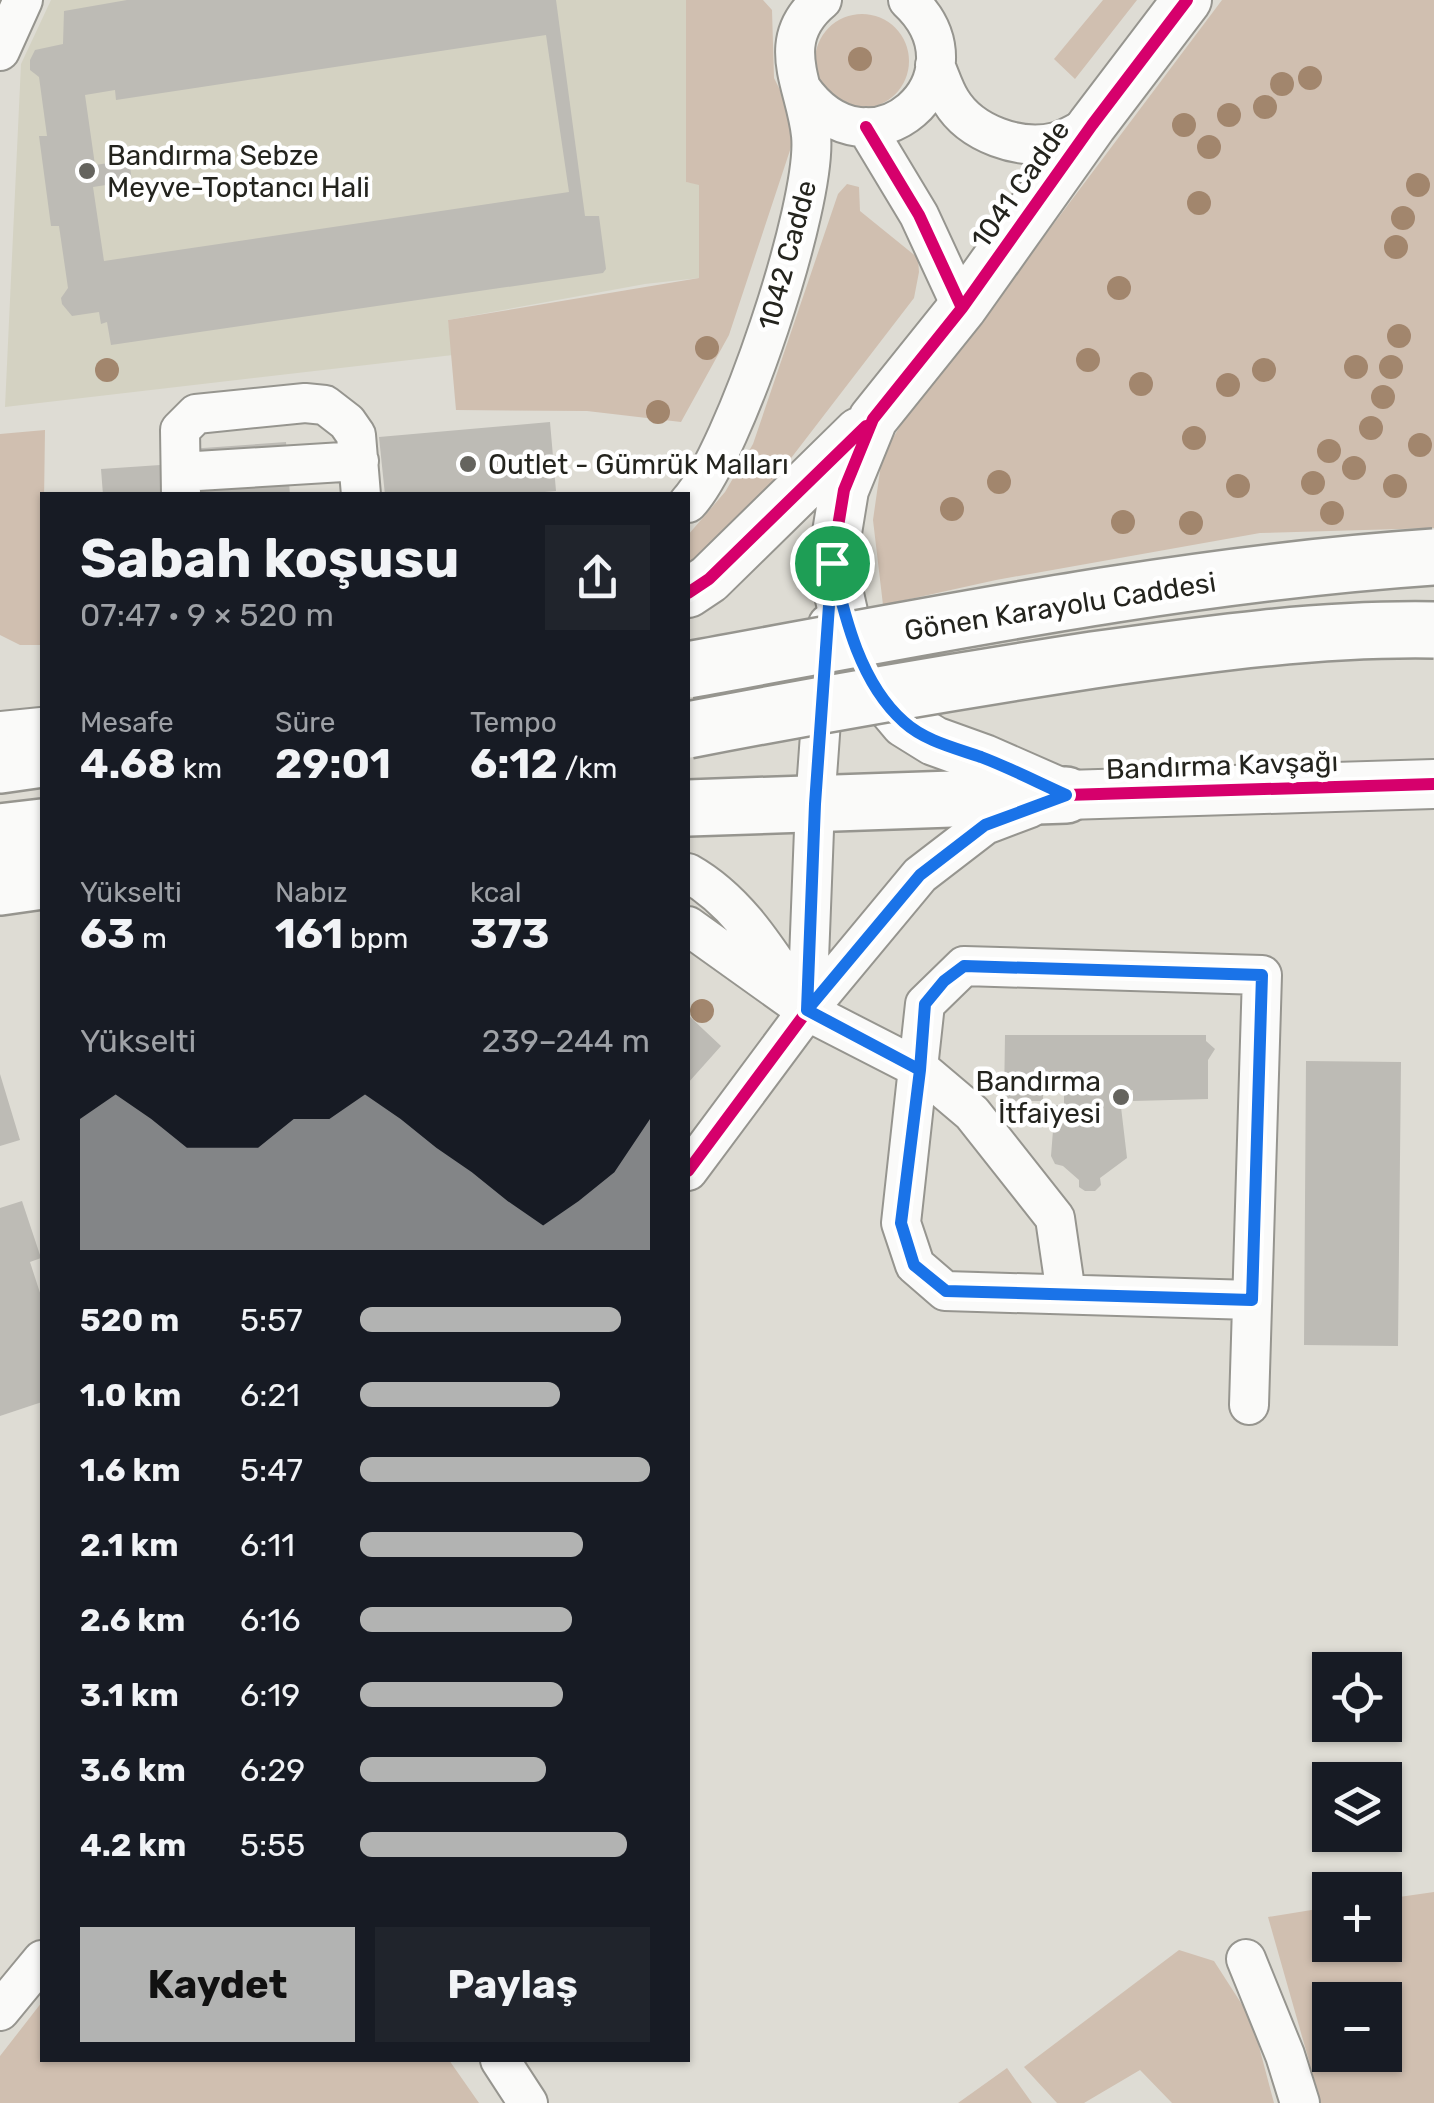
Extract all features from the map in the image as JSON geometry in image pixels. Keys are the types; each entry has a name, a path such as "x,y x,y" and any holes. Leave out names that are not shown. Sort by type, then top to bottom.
{"highway":[{"name":"Gönen Karayolu Caddesi","path":"690,670 1138,590 1338,564 1434,557"},
{"name":"Gönen Karayolu Caddesi","path":"690,730 899,689 1174,648 1295,634 1434,630"},
{"path":"0,765 40,760"},
{"path":"690,808 1066,795"},
{"path":"0,832 40,827"},
{"path":"0,886 40,880"}],"main road":[{"name":"1041 Cadde","path":"832,563 844,490 873,419 962,308 1187,0"},
{"path":"690,593 709,579 873,419"},
{"name":"Bandırma Kavşağı","path":"832,563 845,621 879,692 905,723 934,741 984,758 1066,795 1434,784"},
{"path":"0,736 40,732"}],"street":[{"path":"0,51 23,0"},
{"name":"1042 Cadde","path":"690,499 729,428 768,332 792,250 810,163 811,135 781,0"},
{"path":"822,0 804,20 796,67 814,106 833,120 866,128 903,117 921,102 933,80 933,33 921,12 908,0"},
{"path":"935,64 951,102 963,116 980,129 1016,144 1056,142 1092,125"},
{"path":"866,128 919,215 962,308"},
{"path":"304,403 325,405 347,422 356,435 360,478 181,484 180,430 196,414 304,403"},
{"path":"807,1010 815,804 832,563"},
{"path":"690,1168 807,1010 920,875 985,825 1066,795"},
{"path":"690,874 754,930 807,1010"},
{"path":"690,927 807,1010 920,1070 972,1113 1055,1218 1066,1294"},
{"path":"1249,1405 1262,975 964,966 944,981 925,1004 901,1223 914,1265 946,1291 1252,1300"},
{"path":"1246,1959 1300,2103"},
{"path":"0,2011 40,1962"},
{"path":"501,2062 528,2103"}],"shaded area":[{"name":"Bandırma Sebze Meyve-Toptancı Hali","path":"51,0 686,0 686,182 699,184 699,278 448,320 453,355 5,407 21,64"},
{"path":"686,0 763,0 772,10 774,78 798,126 729,335 681,422 587,411 456,410 448,320 699,278 699,185 686,182"},
{"path":"1103,0 1137,0 1075,79 1054,59"},
{"path":"1222,0 1434,0 1434,528 1260,533 996,580 883,605 873,520 882,457 925,383 1040,242"},
{"path":"862,14 880,18 895,28 905,43 909,61 905,79 895,94 880,104 862,108 844,104 829,94 819,79 815,61 819,43 829,28 844,18"},
{"path":"847,184 859,187 860,211 918,258 914,298 775,479 701,560 690,566 690,533 725,492 753,444 838,194"},
{"path":"45,430 44,492 40,492 40,645 20,645 0,635 0,434"},
{"path":"1434,1892 1434,2103 1321,2103 1312,2072 1402,2072 1402,1982 1312,1982 1312,2071 1268,1917 1312,1910 1312,1962 1402,1962 1402,1897"},
{"path":"1179,1950 1214,1961 1252,2020 1274,2103 1172,2103 1140,2070 1084,2103 1057,2103 1024,2067"},
{"path":"40,2005 40,2062 450,2062 479,2103 0,2103 0,2056"},
{"path":"1007,2068 1032,2103 958,2103"}],"building":[{"name":"Bandırma Sebze Meyve-Toptancı Hali","path":"127,0 556,0 585,216 599,216 606,269 603,273 111,345 107,322 101,324 99,312 72,316 61,298 68,288 59,226 51,226 39,136 47,136 39,77 30,70 30,60 35,50 63,44 64,11","holes":["546,35 569,192 104,261 93,187 132,181 129,160 95,165 85,95 115,90 116,100"]},
{"name":"Outlet - Gümrük Malları","path":"550,422 556,491 385,492 379,437"},
{"path":"286,442 290,492 103,492 101,469 190,463 189,449"},
{"path":"690,1017 721,1046 690,1081"},
{"name":"Bandırma İtfaiyesi","path":"1005,1035 1206,1035 1206,1041 1215,1049 1208,1060 1208,1099 1133,1101 1133,1090 1119,1090 1127,1158 1100,1178 1101,1185 1095,1191 1085,1191 1079,1187 1079,1180 1055,1164 1051,1156 1055,1105 1064,1105 1064,1090 1043,1090 1043,1101 1004,1101"},
{"path":"1306,1061 1401,1062 1398,1346 1304,1345"},
{"path":"0,1074 20,1140 0,1146"},
{"path":"22,1201 40,1255 30,1262 40,1293 40,1403 0,1416 0,1208"}],"cycle path":[{"path":"1187,0 962,308 873,419 844,490 832,563 845,621 879,692 905,723 934,741 1066,795 1434,784"},
{"path":"866,127 919,215 962,308"},
{"path":"690,592 709,579 866,426"},
{"path":"690,1168 807,1011 920,875 985,825 1066,795"}],"place":[{"name":"Bandırma Sebze Meyve-Toptancı Hali","path":"87,171"},
{"name":"Outlet - Gümrük Malları","path":"468,464"},
{"name":"Bandırma İtfaiyesi","path":"1121,1097"}],"route":[{"path":"832,563 815,804 807,1010 920,1070 901,1223 914,1265 946,1291 1252,1300 1262,975 964,966 944,981 925,1004 920,1070 807,1010 920,875 985,825 1066,795 984,758 934,741 905,723 879,692 845,621 832,563"}]}
